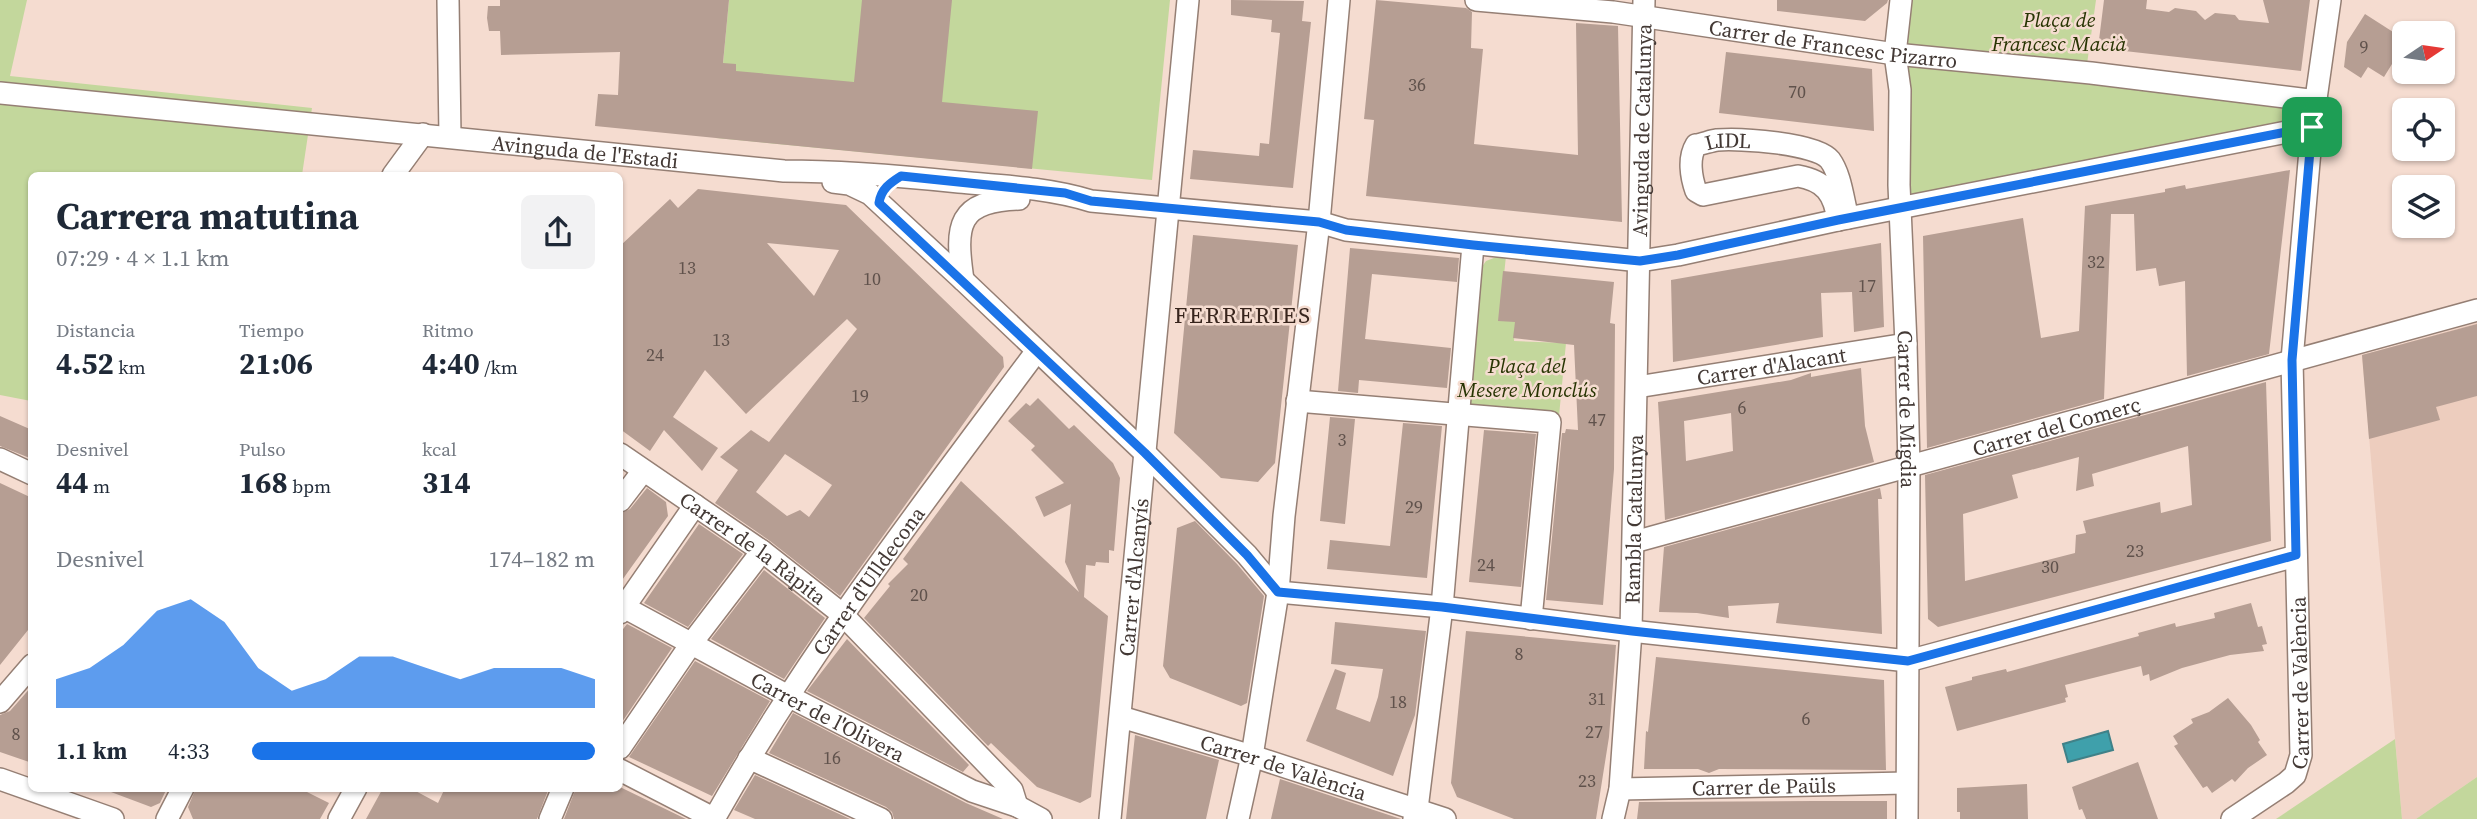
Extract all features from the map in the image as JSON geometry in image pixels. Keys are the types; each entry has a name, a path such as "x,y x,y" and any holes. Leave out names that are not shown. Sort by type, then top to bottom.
{"street":[{"path":"448,0 450,136"},
{"name":"Carrer d'Alcanyís","path":"1110,819 1188,0"},
{"path":"1238,819 1252,756 1278,592 1297,401 1319,222 1339,0"},
{"name":"Carrer de Migdia","path":"1901,0 1895,54 1900,90 1900,209 1909,466 1907,819"},
{"name":"Carrer de València","path":"2232,819 2287,783 2295,775 2301,755 2292,360 2312,127 2330,0"},
{"name":"Carrer de Francesc Pizarro","path":"1489,1 1643,8 1895,54 2091,73 2317,102"},
{"name":"Avinguda de Catalunya","path":"1640,261 1643,8"},
{"name":"Avinguda de l'Estadi","path":"0,93 784,171 836,171 901,176 1065,193 1091,201 1319,222 1346,230 1473,245 1640,261 2312,127"},
{"path":"395,172 423,134"},
{"name":"LIDL","path":"1717,140 1811,149 1828,157 1835,169 1843,219 1828,190 1814,179 1798,176 1703,195 1696,191 1693,182 1692,152 1696,145 1717,140"},
{"path":"784,171 849,184 860,188 879,203 1145,453 1247,555 1278,592 1442,607 1908,661 2296,555"},
{"path":"879,203 880,194 901,176"},
{"path":"963,280 958,241 966,218 975,208 994,200 1028,198 1064,202 1091,201"},
{"path":"1416,814 1442,607 1473,245"},
{"name":"Rambla Catalunya","path":"1613,819 1620,789 1632,631 1640,261"},
{"name":"Carrer del Comerç","path":"1634,542 2477,310"},
{"name":"Carrer d'Alacant","path":"1637,387 1906,344"},
{"name":"Carrer d'Ulldecona","path":"714,819 749,758 842,614 1036,352"},
{"path":"1297,401 1550,422 1531,619"},
{"name":"Carrer de la Ràpita","path":"623,456 762,551 842,614 1012,790 1017,806"},
{"path":"0,459 28,472"},
{"path":"623,497 643,471"},
{"path":"623,606 695,505"},
{"path":"623,744 691,644 762,551"},
{"name":"Carrer de l'Olivera","path":"623,610 972,791 1017,806 1041,819"},
{"path":"0,702 28,670"},
{"name":"Carrer de València","path":"1121,718 1252,756 1416,814 1445,819"},
{"path":"749,758 881,819"},
{"path":"623,772 714,819"},
{"path":"0,779 28,789"},
{"name":"Carrer de Paüls","path":"1620,789 1906,783"},
{"path":"37,792 113,819"},
{"path":"167,819 181,792"},
{"path":"339,819 354,792"},
{"path":"550,819 561,792"}],"shaded area":[{"path":"2477,323 2477,777 2416,819 2402,819 2362,355"}],"green space":[{"path":"0,0 27,0 10,76 312,108 302,172 28,172 28,400 0,395"},
{"path":"729,0 1170,0 1152,180 716,138"},
{"name":"Plaça de Francesc Macià","path":"1901,0 2096,0 2087,64 2317,101 2312,127 1900,209"},
{"name":"Plaça del Mesere Monclús","path":"1506,256 1500,313 1516,316 1514,341 1566,343 1559,416 1466,406 1477,274 1486,261"},
{"path":"2395,739 2402,819 2276,819"},
{"path":"2477,777 2477,819 2416,819"}],"water":[{"path":"2108,731 2113,750 2068,762 2063,744"}],"building":[{"path":"500,0 729,0 723,63 736,64 736,71 854,82 862,0 952,0 942,102 1038,111 1032,169 595,126 598,94 618,95 620,52 501,55 500,31 489,31 487,18 488,6 500,6"},
{"path":"1231,0 1304,1 1302,21 1311,22 1293,188 1190,179 1193,150 1259,156 1260,143 1269,144 1280,33 1271,32 1272,20 1231,15"},
{"path":"1376,0 1466,8 1472,12 1471,48 1483,49 1474,144 1578,155 1576,23 1618,26 1622,222 1366,196 1374,120 1364,119"},
{"path":"1777,0 1888,0 1865,21 1777,11"},
{"path":"2104,0 2147,0 2146,9 2169,12 2175,8 2196,11 2205,20 2215,13 2235,15 2239,20 2269,23 2263,0 2310,0 2301,71 2098,48"},
{"path":"2365,14 2392,31 2392,64 2384,77 2368,67 2361,78 2344,67 2347,42"},
{"path":"1726,52 1872,69 1874,131 1719,113"},
{"path":"2290,170 2269,354 2187,376 2185,281 2159,286 2156,268 2136,271 2134,214 2111,214 2104,399 1927,448 1923,236 2023,218 2041,338 2079,331 2085,206 2165,192 2165,189 2185,185 2186,189"},
{"path":"698,189 846,205 1003,357 1004,367 840,596 770,541 715,503 738,470 720,457 751,430 769,442 857,329 847,319 746,414 705,370 673,417 718,448 702,471 664,430 650,451 623,431 623,243 670,199 678,208","holes":["767,243 839,250 814,296","785,454 832,485 809,517 800,510 787,516 756,492"]},
{"path":"1193,235 1298,245 1275,463 1258,482 1221,478 1174,433"},
{"path":"1881,243 1884,327 1854,332 1852,292 1821,293 1823,337 1673,362 1671,280"},
{"path":"1350,248 1459,258 1457,282 1372,274 1365,339 1451,348 1447,388 1359,380 1358,393 1338,391"},
{"path":"1503,271 1614,282 1610,323 1615,324 1614,469 1603,605 1546,600 1562,433 1565,433 1566,429 1578,430 1574,345 1513,338 1515,322 1498,321"},
{"path":"2477,324 2477,396 2436,407 2440,420 2369,439 2362,355"},
{"path":"1861,368 1865,426 1874,462 1665,520 1658,402 1791,380 1811,373 1811,377","holes":["1731,413 1733,451 1686,461 1684,421"]},
{"path":"2266,382 2271,541 1938,627 1928,619 1925,475","holes":["2188,446 2192,505 2161,513 2160,502 2083,521 2086,533 2076,535 2075,553 1965,581 1963,514 2018,498 2012,475 2079,457 2076,491 2094,486 2092,474"]},
{"path":"1038,398 1069,429 1074,425 1113,463 1120,478 1114,551 1109,550 1109,563 1096,562 1095,566 1086,565 1084,597 1108,616 1091,797 1080,803 1037,787 991,743 988,746 864,618 890,586 888,584 908,564 903,559 961,481 1079,592 1065,562 1071,504 1044,517 1035,497 1064,483 1031,450 1035,446 1008,421 1026,403 1030,406"},
{"path":"0,416 28,428 28,457 0,446"},
{"path":"1330,417 1355,419 1345,524 1320,521"},
{"path":"1403,423 1442,426 1427,578 1327,569 1330,540 1390,546"},
{"path":"1484,430 1536,434 1521,587 1469,582"},
{"path":"0,483 28,496 28,630 0,665"},
{"path":"647,488 666,502 668,516 623,579 623,512 630,509"},
{"path":"1880,488 1882,499 1878,499 1882,634 1776,623 1779,603 1728,606 1729,618 1697,613 1659,612 1664,547"},
{"path":"1195,521 1264,596 1247,703 1241,706 1170,678 1163,666 1177,528"},
{"path":"699,524 743,554 688,627 644,603"},
{"path":"764,570 825,618 784,679 711,639"},
{"path":"2251,603 2258,627 2262,626 2267,644 2262,645 2264,651 2230,655 2182,668 2150,681 2149,674 2143,676 2141,666 2065,685 2068,697 2065,698 2066,702 1957,731 1945,687 1972,680 1972,677 2006,669 2007,672 2139,636 2138,633 2175,623 2176,627 2215,618 2214,613"},
{"path":"1335,622 1426,631 1415,715 1393,776 1306,741 1335,669 1346,673 1336,709 1370,722 1378,697 1383,669 1331,664"},
{"path":"627,624 672,648 623,721 623,629"},
{"path":"1466,631 1616,645 1609,737 1596,819 1514,819 1457,797 1451,783"},
{"path":"847,639 969,765 963,772 807,691"},
{"path":"1656,657 1884,680 1886,770 1719,769 1709,773 1698,769 1644,769"},
{"path":"695,661 770,701 712,796 629,757"},
{"path":"28,691 28,762 0,752 0,715 10,711"},
{"path":"2228,698 2251,725 2267,755 2248,768 2235,782 2232,779 2212,793 2207,786 2203,788 2174,746 2178,744 2173,736 2193,723 2191,719 2209,712"},
{"path":"793,713 966,803 1003,819 894,819 892,812 886,807 769,753"},
{"path":"1135,735 1219,760 1206,819 1126,819"},
{"path":"2138,762 2158,819 2086,819 2082,809 2079,810 2072,787"},
{"path":"755,775 850,819 755,819 734,810"},
{"path":"1280,779 1401,819 1271,819"},
{"path":"2027,784 2028,819 1960,819 1960,812 1957,812 1957,788"},
{"path":"623,788 686,819 564,819 574,792 623,792"},
{"path":"111,792 165,792 160,803 151,807"},
{"path":"194,792 307,792 329,803 320,819 193,819 188,807"},
{"path":"381,792 417,792 438,803 443,792 547,792 537,819 366,819"},
{"path":"1887,801 1887,819 1637,819 1639,802"}],"district":[{"name":"FERRERIES","path":"1243,315"}],"route":[{"path":"2312,127 2292,360 2296,555 1908,661 1442,607 1278,592 1247,555 1145,453 879,203 880,194 901,176 1065,193 1091,201 1319,222 1346,230 1473,245 1640,261 2312,127"}]}
